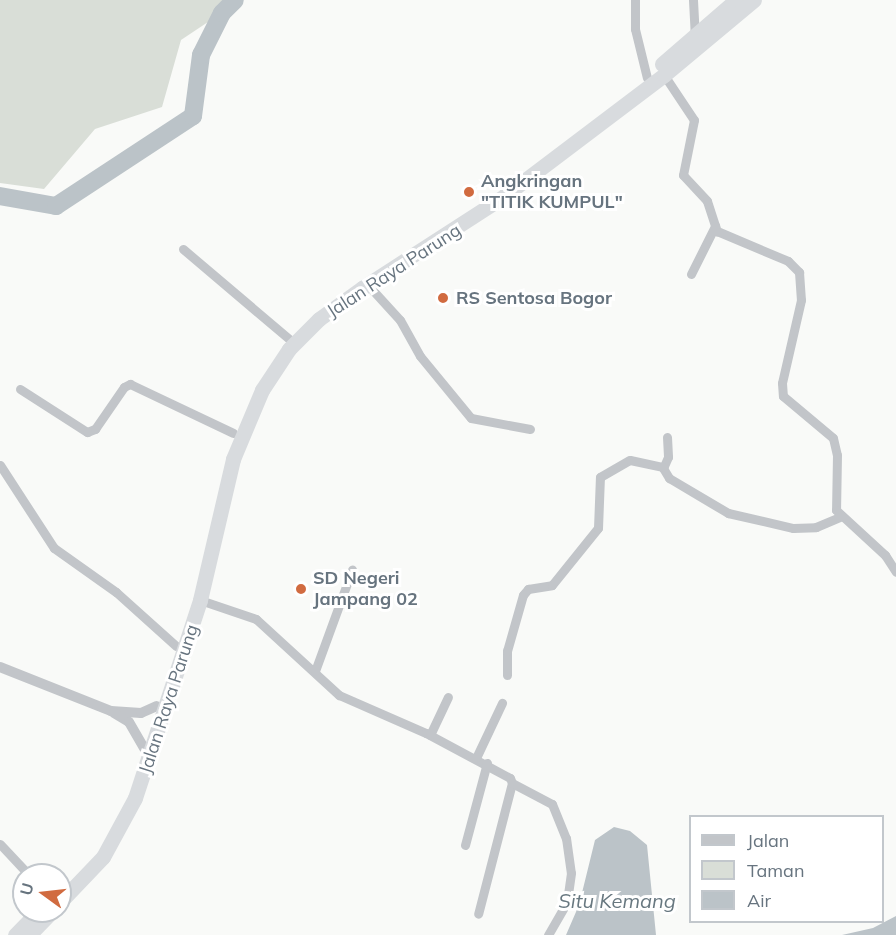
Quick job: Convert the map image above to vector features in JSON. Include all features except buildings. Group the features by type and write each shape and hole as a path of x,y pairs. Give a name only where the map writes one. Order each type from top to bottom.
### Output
{"highway":[{"name":"Jalan Raya Parung","path":"72,888 119,834 152,753 201,600 233,459 262,390 304,334 647,78 736,0"},
{"name":"Jalan Raya Parung","path":"72,874 114,827 144,748 176,646 233,433 254,387 289,339 314,313 425,245 462,226 664,75 754,0"},
{"path":"15,935 26,923"},
{"path":"29,935 40,923"}],"street":[{"path":"635,0 635,29 647,78"},
{"path":"693,0 695,34"},
{"path":"664,75 694,120 683,175 707,201 715,226 722,235 788,261 799,272 801,300 782,390 833,438 837,455 834,502 842,516 885,555 896,572"},
{"path":"692,274 715,226"},
{"path":"183,249 289,339"},
{"path":"368,285 400,320 420,356 471,418 530,429"},
{"path":"20,389 87,432 95,429 124,387 130,384 233,433"},
{"path":"663,467 668,457 667,437"},
{"path":"507,675 507,651 523,595 528,589 552,585 598,528 600,477 630,460 663,467 672,481 728,513 794,528 816,527 842,516"},
{"path":"0,465 54,548 116,592 176,646"},
{"path":"315,671 352,570"},
{"path":"201,600 256,619 271,637 315,671 339,695 476,758 512,783 552,804 566,838 571,873 567,902 548,935"},
{"path":"0,667 111,711 129,722 144,748"},
{"path":"430,735 448,696"},
{"path":"476,758 502,703"},
{"path":"111,711 141,712 157,706"},
{"path":"465,845 487,764"},
{"path":"478,914 512,783"},
{"path":"0,844 18,863"}],"green space":[{"path":"0,0 241,0 181,40 162,107 95,129 44,189 0,183"}],"water":[{"name":"Situ Kemang","path":"614,827 630,831 647,845 656,935 566,935 579,905 595,840"},
{"path":"896,916 896,935 842,935 873,928"}],"waterway":[{"path":"0,196 56,206 193,116 201,55 222,13 235,0"}],"place":[{"name":"Angkringan \"TITIK KUMPUL\"","path":"469,192"},
{"name":"RS Sentosa Bogor","path":"443,298"},
{"name":"SD Negeri Jampang 02","path":"301,589"}]}
